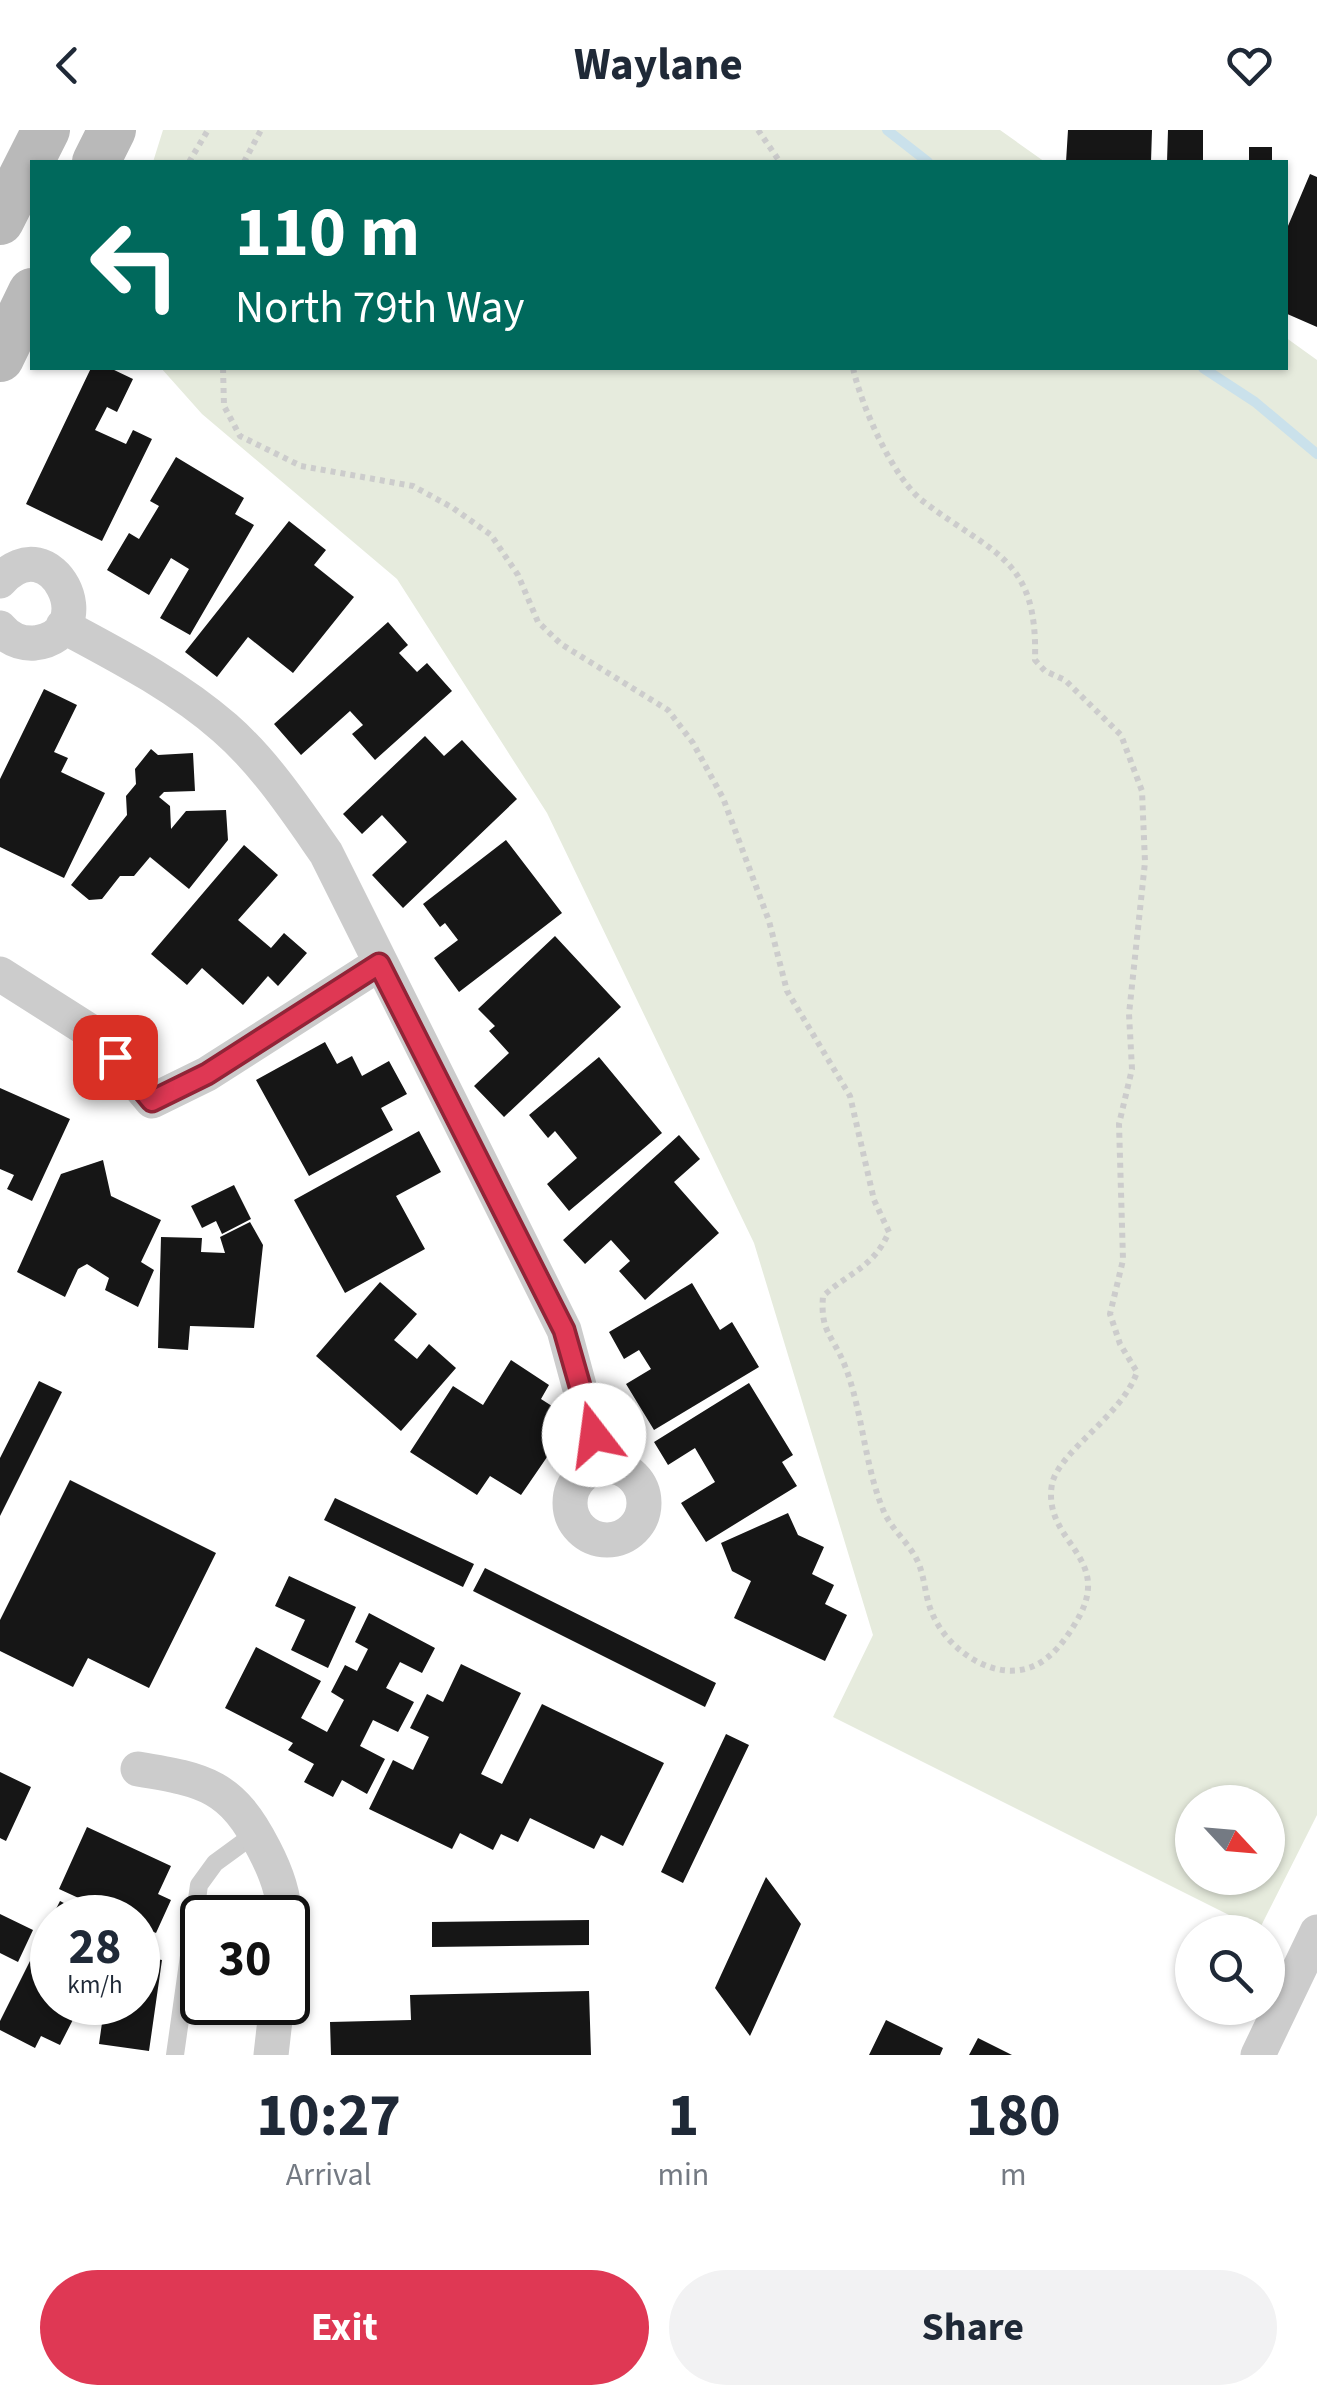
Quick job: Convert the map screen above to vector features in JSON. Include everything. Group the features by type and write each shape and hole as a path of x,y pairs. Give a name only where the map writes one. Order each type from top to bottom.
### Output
{"main road":[{"path":"31,160 46,130"},
{"path":"97,160 112,130"},
{"path":"0,221 30,162"},
{"path":"0,358 30,296"}],"street":[{"path":"0,582 14,569 26,566 50,571 66,590 68,614 54,635 30,644 17,641 0,628"},
{"path":"63,626 141,668 225,728 288,798 326,853 564,1330 601,1467"},
{"path":"0,974 96,1035 152,1101 207,1074 379,964"},
{"path":"138,1769 207,1783 232,1798 274,1869 279,1895"},
{"path":"1258,2055 1317,1932"},
{"path":"271,2055 275,2025"}],"lane":[{"path":"175,2055 199,1885 215,1863 256,1833"}],"path":[{"path":"190,160 208,130"},
{"path":"245,160 262,130"},
{"path":"758,130 779,160"},
{"path":"223,370 224,406 240,436 301,466 412,486 453,508 491,536 518,575 538,622 561,644 668,710 693,742 723,798 769,921 786,991 850,1096 874,1200 889,1232 877,1259 845,1276 824,1296 821,1323 845,1366 861,1438 885,1515 917,1560 933,1616 959,1649 984,1667 1015,1672 1048,1658 1090,1596 1089,1570 1064,1536 1051,1509 1052,1480 1070,1454 1094,1435 1129,1394 1137,1372 1120,1344 1110,1314 1123,1260 1119,1124 1132,1069 1132,954 1144,862 1142,791 1122,735 1065,680 1044,671 1035,660 1036,620 1025,585 995,549 922,500 896,469 857,388 852,370"}],"shaded area":[{"path":"163,130 1000,130 1042,160 154,160"},
{"path":"1288,339 1317,360 1317,1815 1285,1878 1285,1785 1175,1785 1175,1888 833,1717 873,1635 754,1243 547,813 397,579 202,414 163,370 1288,370"},
{"path":"1189,1895 1277,1895 1267,1915 1229,1915"}],"building":[{"path":"1068,130 1152,130 1151,160 1066,160"},
{"path":"1168,130 1203,130 1203,160 1167,160"},
{"path":"1249,147 1272,147 1272,160 1249,160"},
{"path":"1310,174 1317,177 1317,327 1288,314 1288,226"},
{"path":"90,370 114,370 133,379 117,412 107,407 95,430 126,444 133,430 152,439 102,541 26,504"},
{"path":"176,457 244,498 235,514 254,525 190,635 160,618 189,569 171,558 149,595 107,570 129,533 139,539 159,506 150,501"},
{"path":"289,521 326,550 314,565 354,597 293,673 248,637 217,677 185,652"},
{"path":"388,622 408,645 399,653 417,672 427,663 452,691 375,760 352,734 363,725 350,711 301,755 274,724"},
{"path":"44,689 77,705 54,752 68,758 61,772 105,793 64,878 0,847 0,779"},
{"path":"425,736 444,756 462,740 517,799 403,908 372,875 407,842 382,815 362,834 343,814"},
{"path":"151,749 158,755 193,753 195,791 164,792 159,797 170,806 171,829 186,811 226,810 228,840 189,889 150,857 134,876 120,876 102,899 89,900 71,885 127,815 126,796 136,784 135,769"},
{"path":"506,840 562,913 459,992 434,958 458,940 445,923 440,927 423,904"},
{"path":"244,845 278,875 238,920 271,948 284,933 307,953 278,986 268,976 243,1005 202,968 187,985 151,954"},
{"path":"555,936 621,1007 504,1117 474,1086 509,1053 489,1031 495,1026 478,1009"},
{"path":"325,1042 337,1064 352,1056 362,1076 389,1061 407,1094 381,1108 393,1130 309,1176 256,1080"},
{"path":"599,1057 662,1133 569,1211 547,1184 577,1158 555,1131 548,1138 529,1115"},
{"path":"0,1088 70,1119 32,1201 7,1189 14,1175 0,1169"},
{"path":"419,1131 441,1172 396,1196 425,1249 345,1293 294,1200"},
{"path":"679,1135 700,1159 674,1182 719,1233 645,1300 619,1271 630,1261 611,1240 585,1264 563,1240"},
{"path":"103,1160 111,1196 161,1220 141,1262 154,1270 138,1307 105,1290 109,1278 87,1264 78,1269 65,1297 17,1272 61,1174"},
{"path":"234,1185 251,1219 222,1234 216,1221 202,1228 191,1206"},
{"path":"250,1222 263,1245 254,1328 190,1326 188,1350 158,1348 161,1237 202,1238 201,1252 225,1253 220,1237"},
{"path":"380,1282 417,1314 394,1340 417,1359 429,1344 456,1368 401,1431 316,1356"},
{"path":"692,1283 720,1330 732,1322 759,1367 654,1430 626,1384 651,1369 639,1350 624,1359 609,1332"},
{"path":"511,1360 549,1385 541,1399 555,1408 558,1441 521,1495 490,1476 477,1495 410,1452 453,1386 483,1405"},
{"path":"39,1381 62,1392 0,1516 0,1458"},
{"path":"749,1383 793,1455 782,1462 797,1486 706,1542 681,1503 715,1482 695,1448 668,1465 654,1442"},
{"path":"70,1480 216,1553 149,1688 88,1658 73,1687 0,1651 0,1620"},
{"path":"335,1498 474,1564 463,1587 324,1520"},
{"path":"788,1513 798,1535 824,1547 812,1574 834,1585 825,1604 847,1615 825,1661 734,1618 751,1581 732,1571 721,1543"},
{"path":"485,1568 716,1683 705,1707 473,1591"},
{"path":"289,1576 356,1607 328,1668 291,1650 305,1620 275,1606"},
{"path":"369,1613 435,1648 422,1673 400,1662 386,1688 414,1702 398,1732 373,1720 360,1746 385,1759 367,1794 342,1780 333,1797 304,1782 314,1764 288,1750 293,1743 225,1708 256,1647 321,1681 301,1718 327,1732 344,1700 331,1692 345,1665 357,1671 368,1649 355,1642"},
{"path":"461,1664 521,1693 481,1774 502,1784 542,1704 664,1763 623,1846 601,1835 594,1849 530,1818 518,1842 501,1834 493,1850 460,1833 452,1849 369,1809 393,1760 413,1770 429,1737 410,1728 427,1694 443,1702"},
{"path":"726,1734 749,1745 683,1883 661,1872"},
{"path":"0,1772 31,1787 6,1841 0,1838"},
{"path":"87,1827 171,1866 158,1894 171,1900 160,1924 160,1895 72,1895 59,1889"},
{"path":"766,1877 801,1924 750,2036 715,1988"},
{"path":"0,1914 30,1929 30,1936 18,1962 0,1953"},
{"path":"589,1920 589,1945 432,1947 432,1922"},
{"path":"30,1961 30,2025 70,2025 60,2045 41,2036 35,2048 0,2030 0,2021"},
{"path":"589,1991 591,2055 331,2055 330,2022 411,2020 410,1995"},
{"path":"886,2020 943,2048 940,2055 869,2055"},
{"path":"102,2025 153,2025 149,2051 99,2044"},
{"path":"978,2038 1012,2055 969,2055"}],"waterway":[{"path":"887,130 925,160"},
{"path":"1206,370 1255,402 1317,454"}],"route":[{"path":"115,1057 152,1101 207,1074 379,964 564,1330 594,1435"}]}
